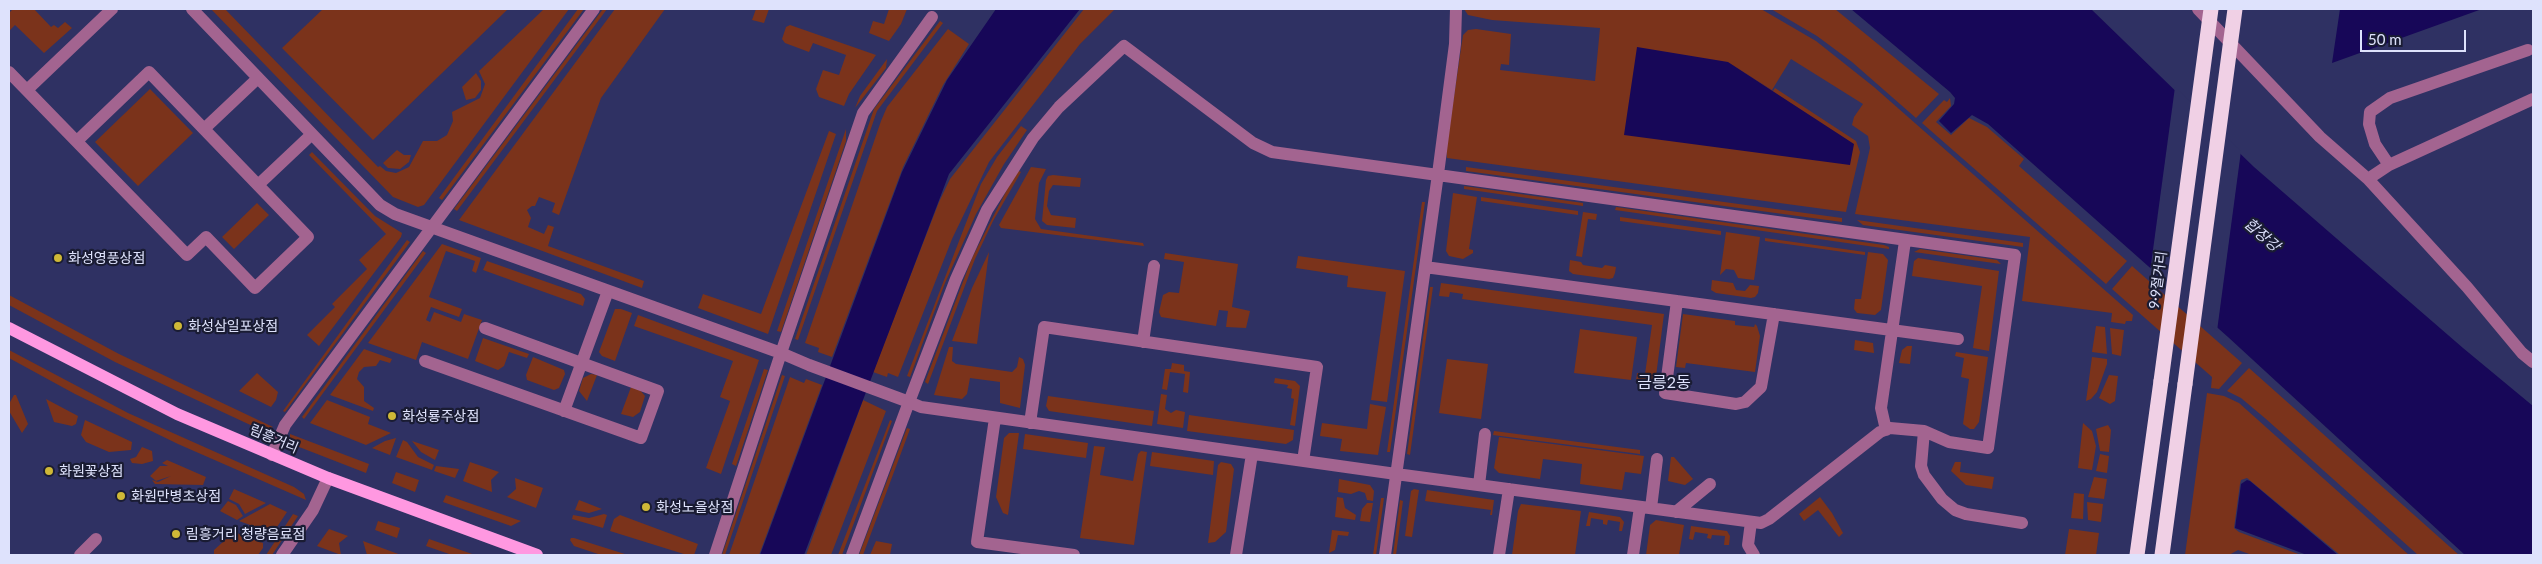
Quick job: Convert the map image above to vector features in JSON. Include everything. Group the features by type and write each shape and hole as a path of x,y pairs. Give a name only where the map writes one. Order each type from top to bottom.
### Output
{"highway":[{"name":"9·9절거리","path":"2137,555 2211,9"},
{"path":"2162,555 2235,9"}],"main road":[{"name":"림흥거리","path":"9,328 177,414 272,455 328,478 537,555"}],"street":[{"path":"27,90 112,9"},
{"path":"192,9 380,205 395,214 781,353 909,402 930,409 1645,508 1760,523 1769,519 1880,432 1886,430 1900,428 1924,431 1949,442 1988,448 2015,255 1283,154 1261,149 1124,46 1059,107 1033,138 1007,177 971,242 909,402 852,555"},
{"path":"272,455 285,426 430,227 594,9"},
{"path":"1385,555 1455,44 1456,9"},
{"path":"2198,9 2320,137 2368,179 2467,287 2522,353 2533,362"},
{"path":"715,555 781,353 863,113 932,18"},
{"path":"2389,165 2375,144 2369,124 2370,112 2390,98 2528,50"},
{"path":"9,72 187,255 206,237 255,288 308,237 149,72 77,141"},
{"path":"204,129 258,78"},
{"path":"2368,179 2389,165 2533,99"},
{"path":"258,185 312,134"},
{"path":"1886,430 1881,408 1904,241"},
{"path":"1143,342 1154,266"},
{"path":"1425,267 1958,339"},
{"path":"564,411 608,291"},
{"path":"1677,301 1665,393 1736,404 1745,402 1761,387 1774,314"},
{"path":"1030,423 1044,327 1317,367 1303,461"},
{"path":"425,361 641,438 658,391 485,328"},
{"path":"995,418 977,542 1074,555"},
{"path":"1924,431 1921,466 1924,475 1942,499 1955,510 1966,514 2022,523"},
{"path":"1479,485 1485,434"},
{"path":"1236,555 1252,454"},
{"path":"1633,555 1657,459"},
{"path":"282,555 313,510 328,478"},
{"path":"1676,512 1710,484"},
{"path":"1500,555 1509,489"},
{"path":"1751,522 1748,544 1754,555"},
{"path":"80,555 96,539"}],"shaded area":[{"path":"13,9 34,9 51,27 54,25 58,28 65,22 72,28 44,53 15,25 9,31 9,13"},
{"path":"211,9 225,9 378,167 380,166 386,171 396,173 409,167 423,141 437,141 447,135 453,121 452,112 480,98 485,84 479,71 544,9 569,9 424,205 418,207 393,197"},
{"path":"323,9 508,9 373,140 282,48"},
{"path":"578,9 584,9 442,200 439,198"},
{"path":"603,9 607,9 457,211 454,209"},
{"path":"615,9 665,9 601,98 559,215 552,212 555,203 539,197 535,206 527,210 531,218 528,227 544,234 548,225 554,227 548,246 644,281 642,288 459,220"},
{"path":"756,9 769,9 764,23 752,20"},
{"path":"889,9 907,9 901,24 889,41 869,33 873,21 884,24"},
{"path":"1084,9 1115,9 1080,44 989,162 952,239 898,377 888,373 887,377 873,372 939,202 950,179"},
{"path":"1464,9 1761,9 1816,41 1874,87 2133,315 2132,321 2126,321 2125,324 2111,322 2112,313 2022,301 2030,237 1855,214 1870,148 1868,136 1852,125 1854,117 1863,104 1791,59 1772,90 1728,62 1773,91 1775,88 1856,141 1860,152 1846,212 1447,158 1446,150 1463,35 1468,30 1476,29 1511,34 1509,65 1501,64 1500,70 1595,81 1600,28 1492,20 1468,15"},
{"path":"1771,9 1835,9 1939,94 1916,118 1852,62 1817,36"},
{"path":"940,21 943,23 877,111 798,340 795,339 874,109"},
{"path":"790,25 876,55 849,94 844,106 819,97 816,89 823,70 839,75 846,55 813,43 809,52 785,43 782,39 786,27"},
{"path":"948,29 969,44 943,85 903,167 832,357 818,352 819,348 805,343 881,121 887,107"},
{"path":"887,59 886,68 855,108 860,96"},
{"path":"476,73 481,81 481,90 475,98 466,100 462,87"},
{"path":"150,89 193,133 138,186 95,142"},
{"path":"1950,98 1951,106 1936,122 1951,135 1969,118 1987,127 2024,159 2019,166 2127,261 2106,284 1922,123 1944,100 1947,102"},
{"path":"1021,126 1027,130 1004,164 976,214 945,283 910,377 907,376 981,184 997,157"},
{"path":"846,129 846,141 781,332 777,331"},
{"path":"829,131 836,134 768,334 698,308 703,294 761,314"},
{"path":"397,150 404,155 411,155 409,162 400,169 388,168 383,163"},
{"path":"312,152 375,216 402,233 401,237 319,346 307,335 335,307 332,304 367,269 359,260 386,234 309,155"},
{"path":"1031,167 1046,169 1039,183 1035,219 1041,229 1143,243 1144,246 1001,228 999,225"},
{"path":"1466,167 1842,218 1842,222 1466,171"},
{"path":"1017,170 1021,172 993,221 975,259 928,384 925,382 972,258"},
{"path":"1048,176 1081,178 1080,187 1053,185 1049,191 1047,206 1051,215 1076,218 1075,228 1047,225 1042,221 1046,180"},
{"path":"1464,186 1583,203 1583,206 1464,189"},
{"path":"1453,193 1477,197 1469,249 1473,250 1473,253 1463,259 1449,256 1446,251"},
{"path":"1481,197 1578,211 1578,215 1481,201"},
{"path":"1422,202 1425,202 1390,452 1387,452"},
{"path":"257,203 269,215 234,249 222,237"},
{"path":"1616,207 1884,245 1889,247 1889,249 1615,210"},
{"path":"1583,212 1597,214 1596,220 1588,219 1582,257 1576,256"},
{"path":"1620,217 1721,231 1721,235 1620,221"},
{"path":"1857,220 2023,243 2023,247 1863,225"},
{"path":"1726,232 1760,237 1754,280 1738,278 1734,270 1726,269 1720,275"},
{"path":"1765,238 1865,252 1865,255 1765,241"},
{"path":"407,240 410,242 285,412 283,411"},
{"path":"442,244 481,258 476,273 472,271 475,261 446,251 429,297 462,309 459,317 431,307 426,320 430,322 434,312 461,322 464,314 482,320 468,359 422,342 416,360 368,343"},
{"path":"1920,249 1997,260 2001,264 1914,252"},
{"path":"423,251 426,253 304,419 302,417"},
{"path":"989,252 977,344 952,341 972,288"},
{"path":"1868,252 1883,254 1888,260 1881,310 1875,315 1857,313 1854,309 1855,299 1861,299"},
{"path":"1165,253 1238,264 1232,307 1250,311 1246,328 1226,327 1228,311 1219,310 1216,326 1161,317 1159,312 1163,295 1169,292 1179,293 1184,262 1164,259"},
{"path":"1298,256 1405,271 1387,402 1371,400 1386,292 1347,287 1348,276 1296,268"},
{"path":"1918,258 1999,271 1989,351 1973,348 1982,286 1912,276 1914,261"},
{"path":"1570,260 1581,262 1583,265 1602,268 1605,265 1616,267 1615,273 1613,278 1609,279 1573,274 1569,271"},
{"path":"487,261 581,294 585,299 583,306 483,270"},
{"path":"2132,266 2242,363 2219,389 2211,388 2212,377 2112,289"},
{"path":"1712,280 1733,283 1736,290 1745,291 1750,285 1759,286 1758,293 1755,297 1751,298 1716,293 1711,290"},
{"path":"1441,283 1664,314 1655,384 1636,381 1637,373 1645,374 1652,325 1462,299 1463,294 1450,292 1449,297 1439,296"},
{"path":"1430,287 1433,287 1410,455 1407,454"},
{"path":"9,295 119,354 273,427 265,430 259,429 115,362 9,305"},
{"path":"615,309 632,313 615,361 602,356 599,352"},
{"path":"1683,314 1735,321 1735,325 1754,327 1755,324 1760,336 1755,372 1686,363 1685,368 1676,367"},
{"path":"638,315 759,360 721,474 706,468 730,401 720,397 733,361 634,326"},
{"path":"2096,326 2105,327 2107,354 2092,352"},
{"path":"2110,328 2124,330 2121,356 2112,354"},
{"path":"1580,329 1637,337 1631,380 1574,373"},
{"path":"483,338 529,354 527,358 509,352 504,366 498,370 475,361"},
{"path":"1855,340 1873,343 1874,353 1854,350"},
{"path":"1907,346 1912,346 1910,364 1899,363 1902,350"},
{"path":"949,347 953,347 952,361 956,364 1012,372 1017,367 1019,357 1023,359 1025,365 1020,408 1000,403 1000,382 970,378 967,394 962,399 934,395"},
{"path":"364,349 392,359 390,363 380,360 376,366 364,367 359,372 357,379 364,387 364,401 374,408 373,411 330,395"},
{"path":"9,350 128,413 294,487 304,494 306,500 178,444 75,394 9,358"},
{"path":"1956,352 1988,357 1979,422 1974,429 1970,429 1963,424 1969,379 1961,377 1964,358 1955,356"},
{"path":"533,357 564,370 565,374 559,388 554,390 527,380 526,375"},
{"path":"2092,357 2107,359 2107,364 2097,392 2091,399 2086,401"},
{"path":"1447,359 1488,364 1481,419 1439,413"},
{"path":"1172,363 1184,365 1184,371 1190,372 1188,393 1183,392 1185,374 1170,372 1167,390 1162,389 1165,369 1171,369"},
{"path":"2249,368 2459,555 2418,555 2266,419 2241,398 2227,391"},
{"path":"764,369 768,370 736,466 732,464"},
{"path":"257,373 278,392 276,400 271,407 239,391"},
{"path":"591,374 597,375 587,401 579,391 583,378"},
{"path":"782,375 785,376 725,555 722,555"},
{"path":"2109,375 2118,376 2115,401 2110,404 2099,398"},
{"path":"790,377 804,383 806,379 822,385 759,555 729,555"},
{"path":"1275,378 1295,381 1300,386 1295,426 1290,425 1294,399 1291,398 1292,389 1287,388 1288,385 1274,383"},
{"path":"631,387 640,390 645,396 640,412 633,417 621,414"},
{"path":"2207,393 2224,396 2239,403 2409,555 2340,555 2247,478 2241,480 2234,528 2239,532 2301,555 2252,555 2238,550 2229,555 2185,555"},
{"path":"1161,394 1167,395 1165,409 1171,413 1176,410 1185,412 1183,428 1157,424"},
{"path":"14,395 16,395 28,424 22,433 9,411 9,404"},
{"path":"1048,396 1154,411 1152,426 1049,411 1046,406"},
{"path":"46,399 78,416 76,424 72,426 54,422"},
{"path":"327,400 370,417 368,424 391,433 366,445 310,423"},
{"path":"863,400 886,411 831,555 806,555"},
{"path":"1370,404 1386,407 1378,455 1340,451 1342,439 1320,436 1322,423 1367,429"},
{"path":"1189,415 1294,430 1293,440 1286,444 1187,431"},
{"path":"85,420 132,442 131,450 109,452 86,442 81,435"},
{"path":"890,420 892,421 842,555 838,555"},
{"path":"2083,423 2092,431 2096,446 2092,470 2078,468"},
{"path":"2108,425 2111,430 2109,452 2100,451 2096,429"},
{"path":"907,428 910,429 863,555 859,555"},
{"path":"1494,431 1640,450 1640,454 1493,435"},
{"path":"1009,433 1019,433 1008,515 1003,513 996,497 1004,438"},
{"path":"290,434 369,464 366,473 294,445 290,439"},
{"path":"1025,434 1088,443 1086,458 1023,449"},
{"path":"1499,437 1644,456 1641,474 1625,472 1622,490 1580,484 1582,464 1543,459 1540,479 1499,473 1494,468"},
{"path":"396,438 390,455 372,448 385,441"},
{"path":"403,440 407,442 418,457 434,465 432,470 396,457"},
{"path":"412,441 439,450 435,460 421,452"},
{"path":"1094,446 1105,447 1100,475 1133,481 1138,454 1141,451 1147,452 1134,545 1080,538"},
{"path":"142,447 152,451 153,461 142,464 132,463 130,459 136,457"},
{"path":"1152,452 1214,461 1213,475 1150,466"},
{"path":"2100,454 2109,456 2107,473 2096,471"},
{"path":"1671,457 1674,457 1693,479 1685,485 1668,481"},
{"path":"167,460 206,477 203,485 155,484 152,480 158,482 171,476 156,481 150,476 160,466 168,466 162,463"},
{"path":"470,462 499,472 491,480 492,492 463,481"},
{"path":"1221,462 1231,464 1234,469 1226,532 1215,542 1208,543 1218,465"},
{"path":"1955,462 1961,462 1960,472 1994,477 1992,489 1966,485 1951,471"},
{"path":"436,466 459,469 455,478 434,471"},
{"path":"396,472 419,480 415,492 392,483"},
{"path":"2094,477 2107,479 2104,499 2088,497"},
{"path":"515,478 543,488 536,508 507,497 516,489"},
{"path":"1339,479 1370,485 1374,491 1373,501 1367,500 1365,493 1359,491 1351,494 1338,492"},
{"path":"234,489 266,503 245,514 239,504 229,499"},
{"path":"1414,489 1419,490 1412,537 1405,536 1411,491"},
{"path":"1427,490 1494,500 1492,515 1490,515 1491,510 1425,501"},
{"path":"2074,493 2084,494 2083,519 2071,518"},
{"path":"446,495 521,521 511,526 443,502"},
{"path":"1337,497 1343,498 1345,508 1356,515 1355,520 1335,517"},
{"path":"1820,497 1843,533 1839,537 1818,510 1804,521 1799,514"},
{"path":"1381,498 1384,498 1376,555 1373,555"},
{"path":"579,500 602,509 589,513 575,510"},
{"path":"1400,500 1403,501 1396,555 1393,555"},
{"path":"228,501 236,505 243,516 237,520 220,511"},
{"path":"2087,502 2103,504 2101,522 2088,520"},
{"path":"1367,503 1373,503 1370,522 1360,521 1362,509"},
{"path":"270,504 287,512 273,533 239,521"},
{"path":"1521,504 1581,511 1575,555 1512,555 1518,511"},
{"path":"1589,512 1620,517 1624,522 1622,531 1619,531 1620,522 1608,520 1607,525 1603,524 1603,520 1591,518 1590,526 1586,526"},
{"path":"293,514 298,516 272,555 266,555"},
{"path":"573,515 589,518 607,515 603,528 572,519"},
{"path":"620,515 698,544 694,555 687,555 610,531 614,519"},
{"path":"1656,520 1684,525 1679,555 1646,555 1650,525"},
{"path":"378,521 400,528 397,538 375,530"},
{"path":"1691,526 1727,531 1730,536 1729,545 1724,545 1725,536 1712,535 1711,539 1707,538 1708,534 1695,532 1693,540 1689,539"},
{"path":"329,529 348,536 339,543 341,555 317,546"},
{"path":"2069,529 2099,533 2096,555 2065,555"},
{"path":"1332,530 1349,532 1348,536 1338,535 1335,550 1329,553"},
{"path":"234,532 263,543 263,548 258,555 214,555 214,550"},
{"path":"571,538 628,555 601,555 574,546 570,540"},
{"path":"429,539 475,555 452,555 426,546"},
{"path":"363,541 401,555 367,555"},
{"path":"876,541 892,544 890,555 870,555"}],"water":[{"path":"996,9 1080,9 949,174 804,555 760,555 902,172 947,80"},
{"name":"합장강","path":"1851,9 2091,9 2254,167 2533,406 2533,555 2465,555 2228,337 1988,124 1972,115 1951,133 1939,121 1954,104 1955,98"},
{"path":"2340,9 2482,9 2332,63"},
{"path":"1637,47 1728,62 1854,144 1850,165 1624,135"},
{"path":"2247,480 2338,555 2307,555 2235,528 2241,484"}],"pier":[{"path":"2175,87 2241,151 2217,331 2150,272"}],"place":[{"name":"화성영풍상점","path":"58,258"},
{"name":"화성삼일포상점","path":"178,326"},
{"name":"화성룡주상점","path":"392,416"},
{"name":"화원꽃상점","path":"49,471"},
{"name":"화원만병초상점","path":"121,496"},
{"name":"화성노을상점","path":"646,507"},
{"name":"림흥거리 청량음료점","path":"176,534"}],"district":[{"name":"금릉2동","path":"1664,383"}]}
